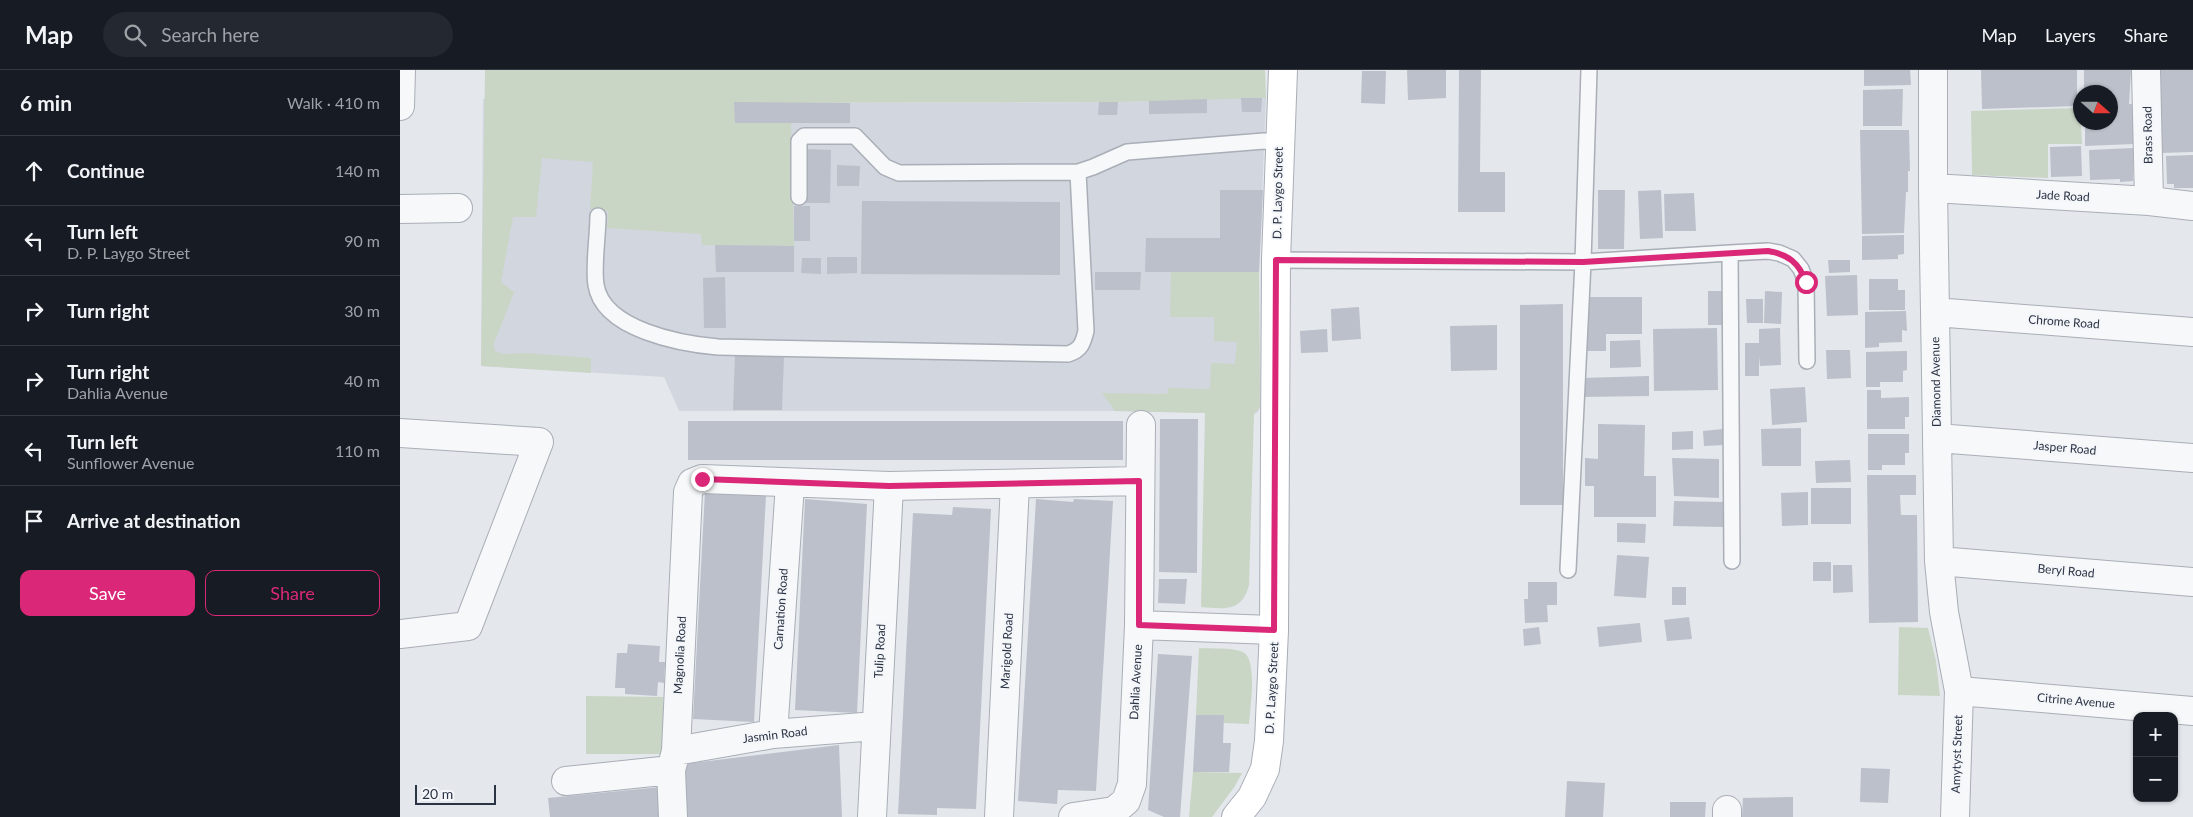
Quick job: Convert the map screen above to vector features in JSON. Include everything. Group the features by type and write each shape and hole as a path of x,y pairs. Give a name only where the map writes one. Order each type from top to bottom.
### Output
{"main road":[{"name":"D. P. Laygo Street","path":"1236,817 1252,797 1264,769 1269,740 1274,630 1276,260 1283,70"}],"street":[{"path":"400,106 401,70"},
{"name":"Diamond Avenue","path":"1933,70 1939,561 1944,612 1959,692"},
{"name":"Brass Road","path":"2146,70 2149,201"},
{"name":"Jade Road","path":"1933,188 2149,201 2193,206"},
{"path":"400,209 458,208"},
{"name":"Chrome Road","path":"1935,312 2193,332"},
{"name":"Dahlia Avenue","path":"1073,817 1114,811 1126,800 1132,784 1139,625 1141,425"},
{"path":"400,433 539,442 468,626 400,634"},
{"name":"Jasper Road","path":"1937,438 2193,458"},
{"name":"Magnolia Road","path":"673,817 673,760 688,492 692,483 702,479 790,484"},
{"path":"790,484 889,486 1139,481"},
{"name":"Carnation Road","path":"773,734 790,484"},
{"name":"Marigold Road","path":"999,817 1015,484"},
{"name":"Tulip Road","path":"872,817 889,486"},
{"name":"Beryl Road","path":"1939,561 2193,582"},
{"path":"1139,625 1274,630"},
{"name":"Citrine Avenue","path":"1959,692 2193,711"},
{"name":"Amytyst Street","path":"1954,817 1959,692"},
{"name":"Jasmin Road","path":"566,781 673,760 773,734 876,726"}],"lane":[{"path":"1568,570 1583,262 1588,70"},
{"path":"799,197 799,141 804,136 855,136 885,168 898,173 1078,172 1127,152 1264,141 1279,142"},
{"path":"598,216 596,284 600,298 615,314 641,330 653,334 697,345 1068,354 1076,351 1083,344 1086,331 1078,172"},
{"path":"1276,260 1583,262 1768,251 1779,253 1792,260 1801,269 1806,282 1807,361"},
{"path":"1730,253 1732,561"}],"shaded area":[{"path":"1266,98 1259,272 1260,407 1258,412 1254,414 1115,411 679,411 664,377 481,366 483,99 850,103 1118,102"}],"green space":[{"path":"485,70 1265,70 1266,98 1118,102 734,103 735,123 791,123 794,246 702,245 701,234 607,228 608,211 590,209 593,162 542,158 536,217 513,217 501,282 514,292 493,346 496,352 505,354 527,353 591,358 591,373 481,366"},
{"path":"2073,108 2073,130 2081,130 2082,144 2048,144 2048,178 1972,175 1971,111"},
{"path":"1171,272 1259,272 1260,407 1254,414 1249,585 1242,600 1231,607 1201,607 1205,413 1115,411 1102,393 1167,394 1168,388 1210,389 1211,363 1235,364 1237,342 1214,341 1214,317 1170,317"},
{"path":"1899,627 1928,628 1936,661 1940,696 1898,695"},
{"path":"1199,648 1233,649 1243,652 1248,657 1252,674 1249,724 1224,723 1223,715 1196,715"},
{"path":"586,696 663,697 663,754 586,754"},
{"path":"1193,772 1242,773 1235,786 1212,817 1189,817"}],"building":[{"path":"1407,70 1446,70 1446,98 1408,100"},
{"path":"1459,70 1481,70 1480,172 1505,172 1505,212 1458,212"},
{"path":"1864,70 1910,70 1911,85 1864,86"},
{"path":"1981,70 2077,70 2077,85 2073,85 2073,106 1982,109"},
{"path":"2084,70 2131,70 2129,104 2133,104 2134,144 2085,146 2085,130 2118,130 2118,85 2084,85"},
{"path":"2159,70 2193,70 2193,152 2161,153"},
{"path":"1362,71 1386,71 1385,104 1361,103"},
{"path":"1903,89 1902,126 1863,126 1863,90"},
{"path":"1241,98 1262,98 1261,112 1242,112"},
{"path":"1207,99 1207,113 1149,114 1149,101"},
{"path":"734,102 850,103 850,123 735,123"},
{"path":"1099,102 1118,102 1117,115 1098,115"},
{"path":"1860,130 1909,130 1910,171 1908,171 1904,233 1862,234"},
{"path":"2081,146 2082,176 2051,177 2050,147"},
{"path":"2133,148 2133,181 2120,182 2120,179 2090,180 2089,150"},
{"path":"805,149 831,150 830,203 804,203"},
{"path":"2193,155 2193,188 2174,188 2174,184 2167,184 2166,156"},
{"path":"837,165 860,166 859,186 837,186"},
{"path":"1220,190 1263,190 1259,272 1145,272 1146,238 1220,238"},
{"path":"1598,190 1625,190 1624,249 1598,249"},
{"path":"1661,190 1663,238 1640,239 1638,191"},
{"path":"1694,193 1696,231 1665,231 1664,194"},
{"path":"862,201 1060,202 1060,275 861,274"},
{"path":"794,206 810,206 810,241 794,241"},
{"path":"1904,235 1904,254 1898,255 1898,259 1862,260 1862,236"},
{"path":"715,245 794,246 794,272 716,272"},
{"path":"827,257 857,257 857,273 827,274"},
{"path":"802,258 821,258 821,274 801,273"},
{"path":"1828,260 1850,260 1850,272 1829,273"},
{"path":"1095,272 1141,272 1140,290 1095,290"},
{"path":"1857,275 1858,315 1827,316 1825,276"},
{"path":"725,277 726,328 704,328 703,278"},
{"path":"1869,279 1898,279 1898,290 1905,290 1905,310 1869,310"},
{"path":"1708,291 1722,291 1722,325 1708,325"},
{"path":"1765,291 1782,292 1781,324 1764,323"},
{"path":"1588,297 1642,297 1642,334 1606,334 1606,351 1587,351"},
{"path":"1746,299 1763,299 1763,323 1747,323"},
{"path":"1563,304 1563,505 1520,505 1520,305"},
{"path":"1359,307 1361,339 1332,341 1331,309"},
{"path":"1906,311 1907,331 1902,330 1902,342 1879,343 1879,347 1865,348 1865,312"},
{"path":"1497,325 1497,370 1451,371 1450,326"},
{"path":"1717,328 1718,390 1654,391 1653,329"},
{"path":"1780,328 1781,365 1760,366 1759,356 1759,376 1745,376 1745,343 1759,343 1759,329"},
{"path":"1327,329 1328,352 1301,353 1300,331"},
{"path":"1640,340 1641,367 1610,368 1610,341"},
{"path":"1826,350 1850,350 1851,378 1827,379"},
{"path":"1907,351 1907,370 1903,371 1903,382 1880,382 1880,387 1866,387 1866,352"},
{"path":"735,354 784,356 782,410 733,410"},
{"path":"1649,376 1649,396 1581,397 1581,378"},
{"path":"1805,387 1807,422 1772,425 1770,389"},
{"path":"1867,390 1881,390 1881,398 1909,397 1909,417 1905,417 1905,429 1867,429"},
{"path":"1160,419 1198,419 1197,573 1159,572"},
{"path":"688,421 1123,421 1123,460 688,460"},
{"path":"1598,424 1645,425 1644,476 1656,476 1656,517 1594,517 1594,486 1585,486 1585,458 1598,459"},
{"path":"1801,428 1801,466 1762,466 1761,429"},
{"path":"1723,429 1724,445 1704,446 1703,431"},
{"path":"1693,431 1693,449 1672,450 1672,432"},
{"path":"1868,434 1909,434 1909,453 1905,453 1905,465 1882,465 1882,470 1868,470"},
{"path":"1672,458 1719,459 1719,498 1674,496"},
{"path":"1850,460 1851,482 1816,483 1815,461"},
{"path":"1867,475 1916,475 1916,495 1900,495 1901,515 1917,515 1918,622 1869,623"},
{"path":"1811,488 1851,488 1851,524 1811,524"},
{"path":"705,491 766,495 754,722 693,719"},
{"path":"1808,492 1808,525 1782,526 1781,493"},
{"path":"805,499 867,504 857,713 795,710"},
{"path":"1036,499 1073,502 1074,499 1113,501 1096,791 1058,790 1057,804 1018,801"},
{"path":"1674,501 1724,502 1723,527 1673,526"},
{"path":"953,507 991,509 976,809 937,808 937,815 898,814 913,513 952,515"},
{"path":"1617,523 1646,524 1645,543 1617,542"},
{"path":"1617,555 1649,557 1646,598 1614,596"},
{"path":"1813,562 1831,562 1831,581 1813,581"},
{"path":"1833,565 1852,565 1853,592 1833,593"},
{"path":"1159,579 1187,579 1185,604 1158,603"},
{"path":"1528,582 1557,582 1557,605 1547,605 1548,622 1525,623 1524,599 1528,599"},
{"path":"1672,587 1686,587 1686,605 1672,605"},
{"path":"1689,617 1692,639 1667,641 1664,620"},
{"path":"1640,623 1642,642 1599,647 1597,627"},
{"path":"1539,627 1541,644 1524,646 1523,629"},
{"path":"628,644 660,646 659,662 665,662 664,683 658,682 657,696 625,694 625,688 615,688 617,653 627,653"},
{"path":"1158,654 1192,656 1180,817 1164,817 1148,810"},
{"path":"1196,715 1224,715 1223,743 1231,743 1229,772 1193,772"},
{"path":"839,745 842,817 687,817 684,764"},
{"path":"1861,768 1890,769 1888,803 1860,802"},
{"path":"1567,781 1605,783 1603,817 1565,817"},
{"path":"661,787 663,817 550,817 548,798"},
{"path":"1793,797 1793,817 1742,817 1743,798"},
{"path":"1670,802 1706,802 1705,817 1670,817"}],"route":[{"path":"702,479 790,484 889,486 1139,481 1139,625 1274,630 1276,260 1583,262 1768,251 1779,253 1792,260 1801,269 1806,282"}]}
